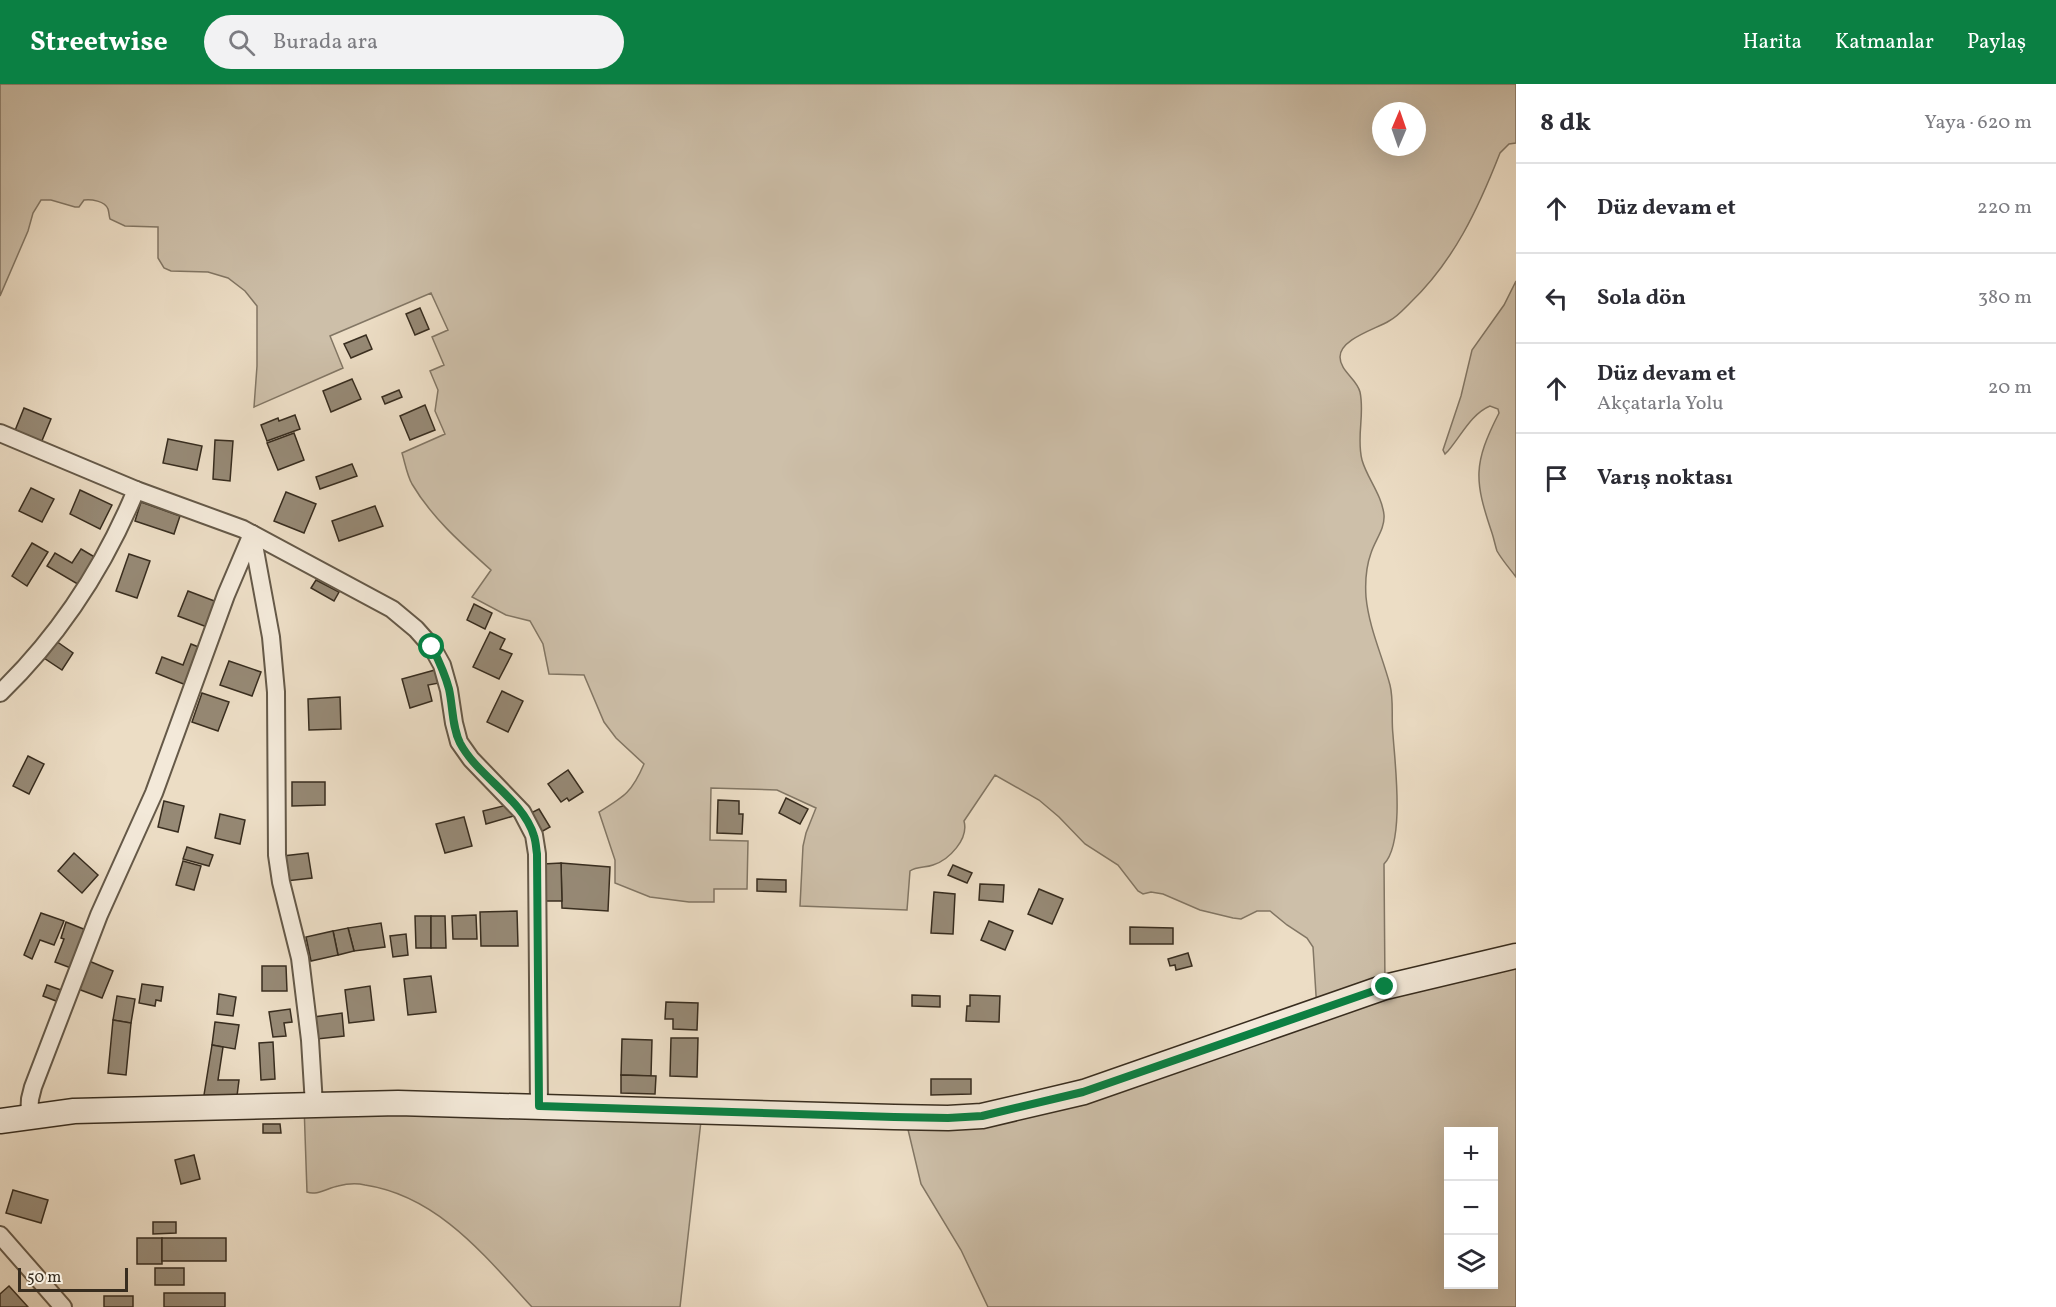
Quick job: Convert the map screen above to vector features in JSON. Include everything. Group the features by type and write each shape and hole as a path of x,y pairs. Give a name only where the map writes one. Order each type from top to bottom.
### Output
{"street":[{"path":"0,433 136,490 252,534 392,609 416,629 432,647 442,665 459,742 471,759 522,812 534,835 537,854 539,1106"},
{"path":"0,693 23,670 82,592 114,538 136,490"},
{"path":"252,534 271,637 276,692 277,855 281,882 300,958 310,1040 314,1105"},
{"path":"29,1117 30,1099 37,1077 99,915 154,793 226,595 252,534"},
{"path":"0,1121 74,1111 398,1103 894,1117 982,1116 1083,1092 1385,987 1516,956"},
{"path":"0,1235 63,1307"}],"shaded area":[{"path":"0,84 1516,84 1516,143 1509,144 1500,153 1483,194 1452,252 1426,287 1400,313 1352,340 1346,345 1340,357 1343,367 1360,392 1362,409 1360,451 1384,515 1381,530 1369,558 1366,597 1370,620 1391,691 1397,783 1395,839 1384,864 1385,987 1516,956 1516,1307 988,1307 961,1250 921,1184 905,1117 982,1116 1317,1011 1313,947 1307,938 1270,911 1257,911 1241,919 1233,918 1200,910 1163,894 1151,892 1143,894 1138,891 1118,865 1085,844 1039,800 995,775 964,821 964,835 951,854 930,866 910,871 907,910 800,906 803,846 816,808 777,790 711,788 710,840 748,841 747,889 714,889 714,902 689,902 650,897 615,883 615,860 599,812 627,792 636,781 644,764 616,738 604,722 584,675 549,674 543,644 530,621 506,615 472,597 491,570 438,519 420,496 407,473 402,453 445,434 435,411 438,390 430,371 444,365 432,337 448,330 431,293 330,336 343,368 254,407 257,306 245,291 228,278 208,272 171,271 164,268 158,258 158,227 125,226 110,219 106,206 98,201 84,200 79,207 75,207 51,200 41,200 33,213 28,231 0,296"},
{"path":"1516,281 1516,577 1497,551 1479,485 1484,446 1499,413 1498,409 1490,406 1477,414 1445,454 1443,450 1461,396 1472,350 1504,305"},
{"path":"304,1105 702,1112 680,1307 532,1307 458,1231 438,1215 415,1202 391,1191 358,1184 341,1185 314,1193 307,1192"}],"building":[{"path":"420,308 429,329 415,335 406,314"},
{"path":"366,335 372,349 351,358 344,344"},
{"path":"352,379 361,399 331,412 323,391"},
{"path":"399,390 402,397 385,404 382,397"},
{"path":"425,405 435,430 410,440 400,416"},
{"path":"24,408 51,419 41,443 14,433"},
{"path":"295,415 300,429 267,441 261,425 278,418 279,421"},
{"path":"294,433 304,460 278,470 267,443"},
{"path":"168,439 202,446 197,470 163,463"},
{"path":"215,440 233,441 230,481 213,479"},
{"path":"352,464 357,476 320,489 316,477"},
{"path":"31,488 54,499 42,522 19,511"},
{"path":"80,490 112,505 100,529 70,514"},
{"path":"286,492 316,504 304,533 274,521"},
{"path":"141,502 180,516 174,534 135,521"},
{"path":"375,506 383,526 339,541 332,521"},
{"path":"32,543 48,552 27,586 12,576"},
{"path":"81,549 98,559 81,586 47,566 55,553 72,563"},
{"path":"129,554 150,561 137,598 116,591"},
{"path":"316,580 339,592 334,601 311,588"},
{"path":"188,591 217,602 207,627 178,616"},
{"path":"474,604 492,613 485,629 467,620"},
{"path":"490,632 505,639 500,649 512,654 499,679 473,667"},
{"path":"56,641 73,653 62,670 44,658"},
{"path":"191,644 201,648 186,685 156,673 162,657 183,665"},
{"path":"229,661 261,672 252,696 220,685"},
{"path":"435,670 439,683 428,685 432,701 410,708 402,679"},
{"path":"502,691 523,701 508,732 487,722"},
{"path":"202,693 229,702 218,731 192,722"},
{"path":"340,697 341,729 309,730 308,699"},
{"path":"28,756 44,764 29,794 13,786"},
{"path":"568,770 583,792 569,801 567,798 561,802 548,784"},
{"path":"292,782 325,782 325,805 292,806"},
{"path":"786,798 808,809 800,824 779,813"},
{"path":"718,800 739,801 739,814 743,814 742,834 717,833"},
{"path":"164,801 184,806 178,832 158,827"},
{"path":"507,805 517,815 486,824 483,811"},
{"path":"539,809 550,827 541,832 529,814"},
{"path":"220,814 245,820 240,844 215,838"},
{"path":"464,817 472,846 445,853 436,824"},
{"path":"187,847 213,855 209,866 183,859"},
{"path":"74,853 98,875 82,893 58,871"},
{"path":"308,853 312,878 286,881 283,856"},
{"path":"183,861 201,866 194,890 176,885"},
{"path":"561,863 610,867 608,911 562,908"},
{"path":"561,863 562,901 543,901 543,864"},
{"path":"953,865 972,873 967,883 948,875"},
{"path":"757,879 786,880 786,892 757,891"},
{"path":"980,884 1004,885 1003,902 979,900"},
{"path":"1039,889 1063,899 1052,924 1028,914"},
{"path":"934,892 955,894 953,934 931,933"},
{"path":"517,911 518,946 481,946 480,912"},
{"path":"41,913 64,921 54,945 40,940 32,959 24,955"},
{"path":"476,915 477,939 453,939 452,916"},
{"path":"415,916 431,916 431,948 416,948"},
{"path":"431,916 445,916 446,948 431,948"},
{"path":"989,921 1013,931 1005,950 981,940"},
{"path":"66,922 86,930 71,968 55,962 64,939 61,938"},
{"path":"381,923 385,947 354,951 348,928"},
{"path":"1130,927 1173,928 1173,944 1130,944"},
{"path":"348,928 354,951 338,955 333,931"},
{"path":"333,931 338,955 311,961 306,937"},
{"path":"406,934 408,955 393,957 390,936"},
{"path":"1188,953 1192,966 1176,970 1175,965 1170,966 1168,959"},
{"path":"89,961 113,971 102,998 78,989"},
{"path":"262,966 286,966 287,991 262,991"},
{"path":"431,976 436,1012 408,1015 404,979"},
{"path":"142,984 163,987 161,1001 156,1000 155,1006 139,1003"},
{"path":"47,985 61,990 56,1001 43,996"},
{"path":"370,986 374,1020 349,1023 345,990"},
{"path":"219,994 236,997 233,1016 217,1014"},
{"path":"912,995 940,996 940,1007 912,1006"},
{"path":"970,995 1000,996 999,1022 966,1021"},
{"path":"117,996 135,999 131,1023 113,1020"},
{"path":"666,1002 698,1003 697,1030 673,1029 673,1019 665,1019"},
{"path":"290,1009 292,1022 284,1023 286,1036 273,1037 269,1012"},
{"path":"342,1013 344,1036 317,1039 314,1017"},
{"path":"113,1020 131,1023 126,1075 108,1073"},
{"path":"215,1022 239,1025 235,1049 212,1045"},
{"path":"671,1038 698,1038 697,1077 670,1076"},
{"path":"622,1039 652,1040 651,1076 621,1075"},
{"path":"273,1042 275,1079 261,1080 259,1043"},
{"path":"212,1045 223,1047 218,1080 239,1080 237,1096 204,1095"},
{"path":"621,1075 656,1076 655,1094 621,1093"},
{"path":"931,1079 971,1079 971,1094 931,1095"},
{"path":"263,1124 280,1124 281,1133 263,1133"},
{"path":"194,1155 200,1179 181,1184 175,1160"},
{"path":"13,1190 48,1200 41,1223 6,1213"},
{"path":"153,1222 176,1222 176,1233 153,1234"},
{"path":"137,1238 162,1238 162,1264 137,1264"},
{"path":"162,1238 226,1238 226,1261 162,1261"},
{"path":"155,1268 184,1268 184,1285 155,1285"},
{"path":"9,1286 28,1307 0,1307 0,1294"},
{"path":"164,1293 225,1293 225,1307 164,1307"},
{"path":"104,1296 133,1296 133,1307 104,1307"}],"route":[{"path":"432,647 442,665 459,742 471,759 522,812 534,835 537,854 539,1106 894,1117 982,1116 1083,1092 1385,987"}]}
